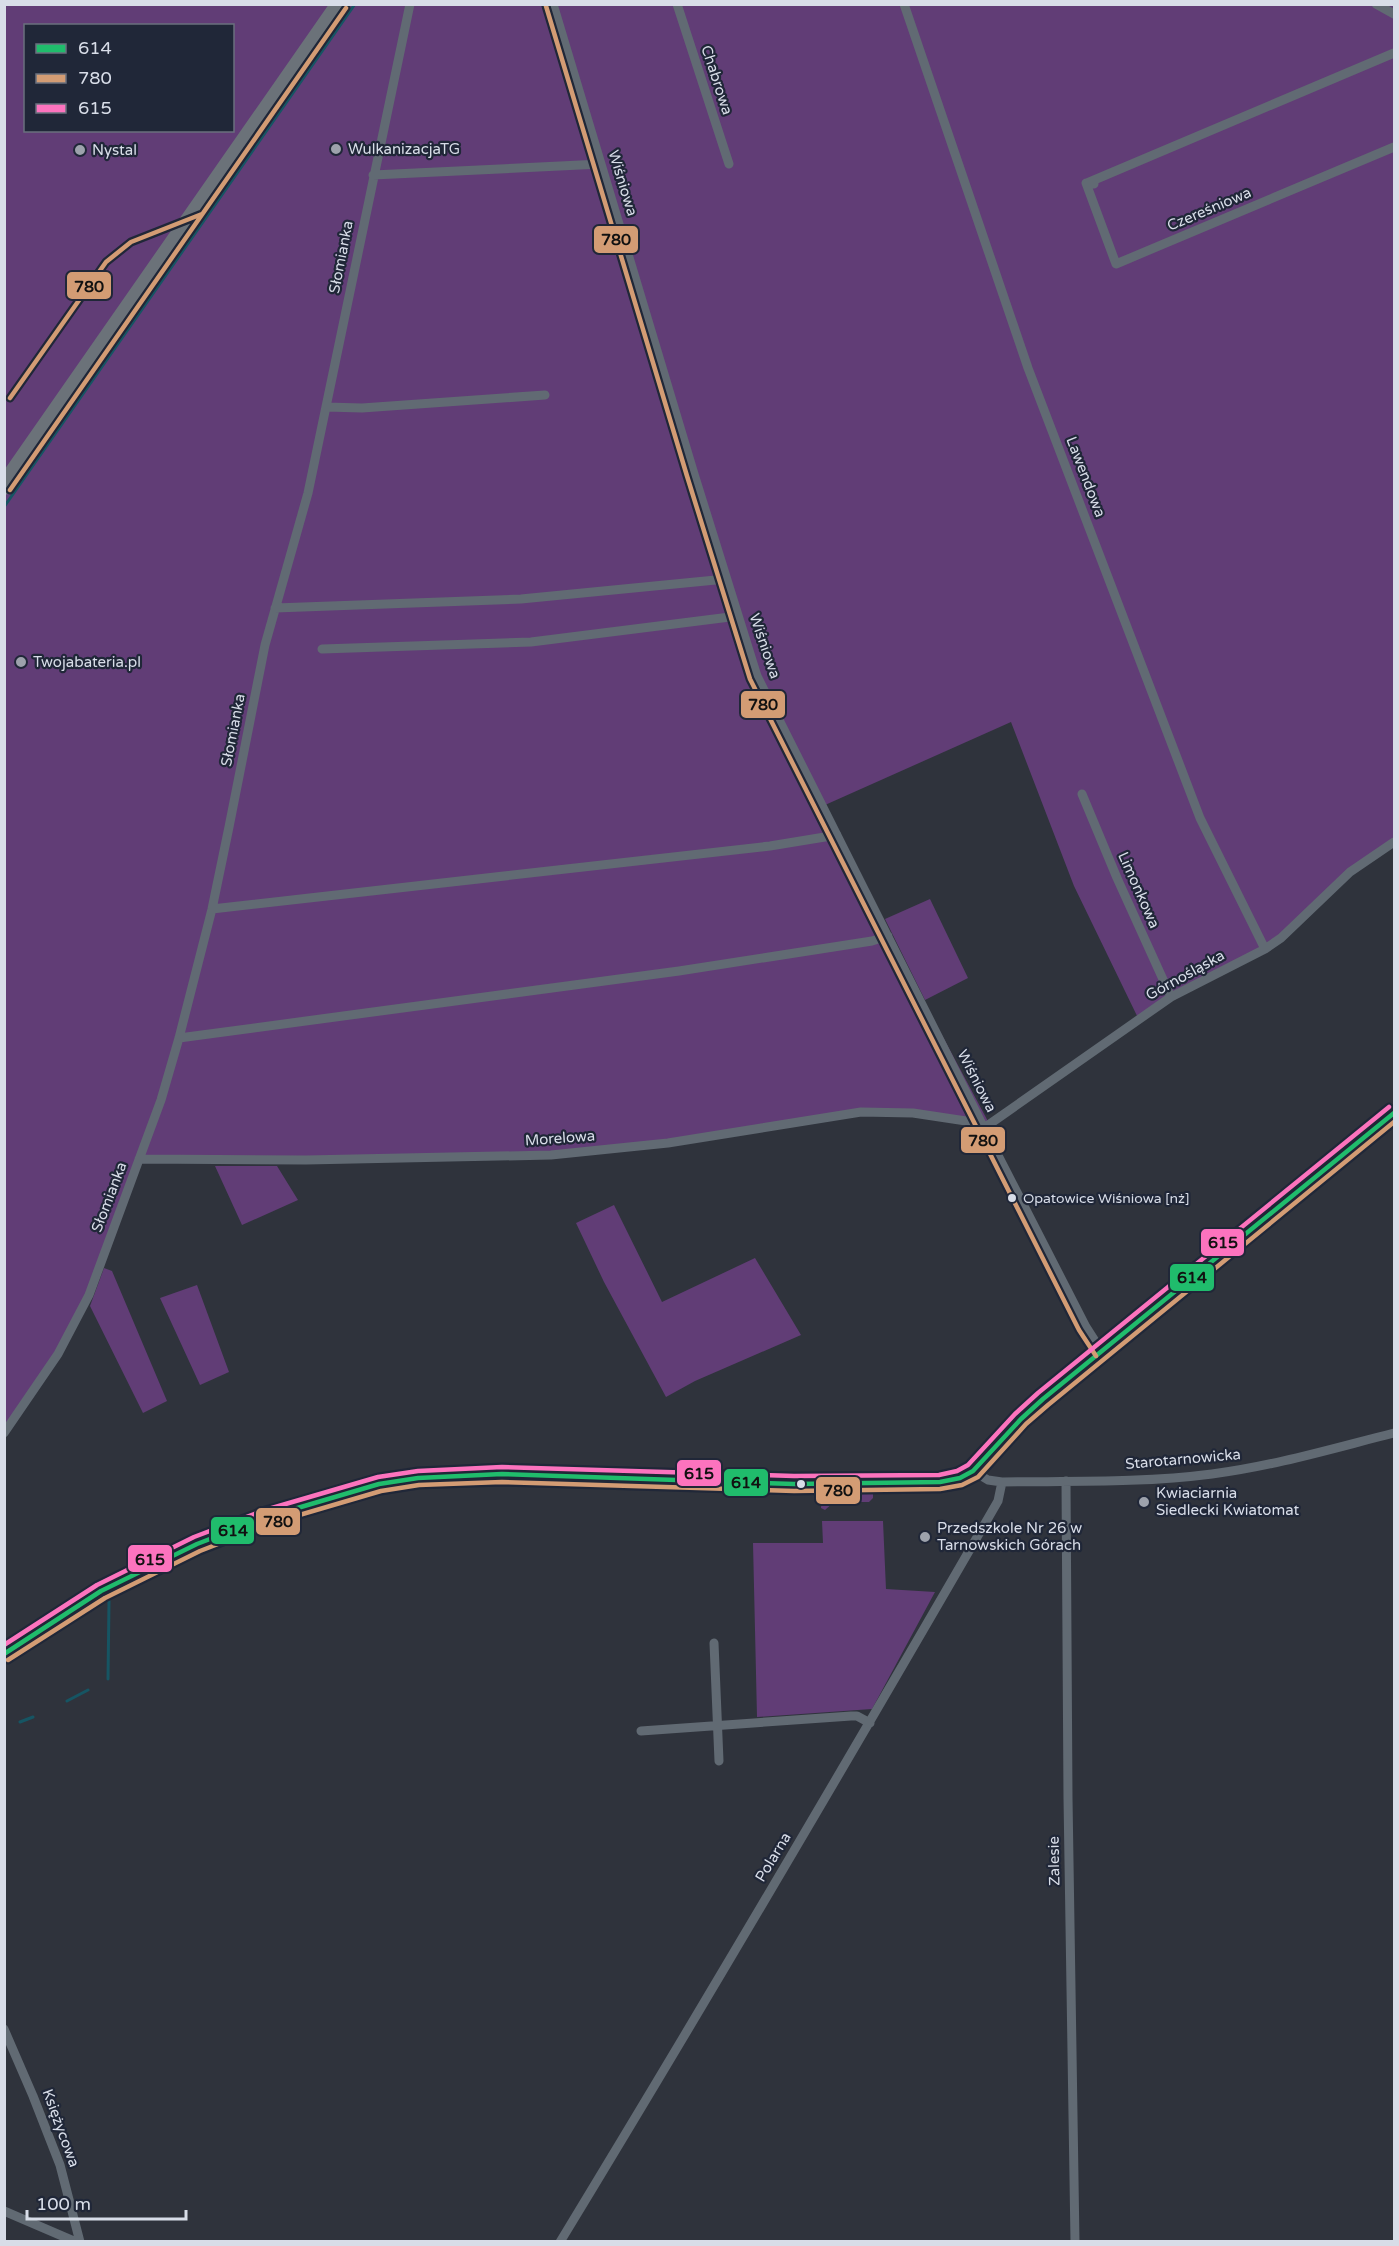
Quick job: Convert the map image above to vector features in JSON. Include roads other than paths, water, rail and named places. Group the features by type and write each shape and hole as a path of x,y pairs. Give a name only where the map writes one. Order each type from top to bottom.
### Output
{"highway":[{"path":"4,486 340,4"}],"street":[{"name":"Słomianka","path":"4,1433 75,1325 139,1160 179,1038 212,909 265,645 308,493 410,4"},
{"name":"Wiśniowa","path":"553,4 757,676 982,1124 1086,1327 1102,1353"},
{"name":"Chabrowa","path":"678,4 729,164"},
{"name":"Lawendowa","path":"904,4 1028,368 1200,818 1264,949"},
{"path":"1376,4 1395,14"},
{"name":"Czereśniowa","path":"1395,53 1090,183 1116,264 1395,147"},
{"path":"373,175 601,164"},
{"path":"326,407 362,408 545,395"},
{"path":"275,608 521,599 726,579"},
{"path":"322,649 531,642 738,616"},
{"name":"Limonkowa","path":"1082,794 1171,997"},
{"path":"212,909 770,846 837,835"},
{"name":"Górnośląska","path":"982,1124 1171,997 1281,938 1350,872 1395,842"},
{"path":"179,1038 679,971 872,941 888,936"},
{"name":"Morelowa","path":"139,1160 306,1160 551,1155 668,1143 861,1112 914,1113 982,1124"},
{"path":"4,1654 101,1591 197,1544 267,1517 379,1484 418,1478 502,1474 787,1484 950,1481 974,1471 1021,1419 1395,1113"},
{"name":"Starotarnowicka","path":"974,1471 988,1480 1002,1482 1163,1478 1210,1474 1241,1470 1395,1433"},
{"name":"Zalesie","path":"1066,1481 1075,2241"},
{"name":"Polarna","path":"560,2241 870,1723 998,1501 1002,1482"},
{"path":"714,1643 719,1761"},
{"path":"640,1731 852,1716 857,1716 870,1723"},
{"name":"Księżycowa","path":"4,2029 60,2165 78,2241"},
{"path":"4,2211 78,2241"}],"waterway":[{"path":"4,507 355,4"},
{"path":"108,1679 109,1601"},
{"path":"67,1701 88,1690"},
{"path":"20,1722 33,1717"}],"place":[{"name":"WulkanizacjaTG","path":"336,149"},
{"name":"Nystal","path":"80,150"},
{"name":"Twojabateria.pl","path":"21,662"},
{"name":"Opatowice Wiśniowa [nż]","path":"1012,1198"},
{"name":"Kwiaciarnia Siedlecki Kwiatomat","path":"1144,1502"},
{"name":"Przedszkole Nr 26 w Tarnowskich Górach","path":"925,1537"}]}
